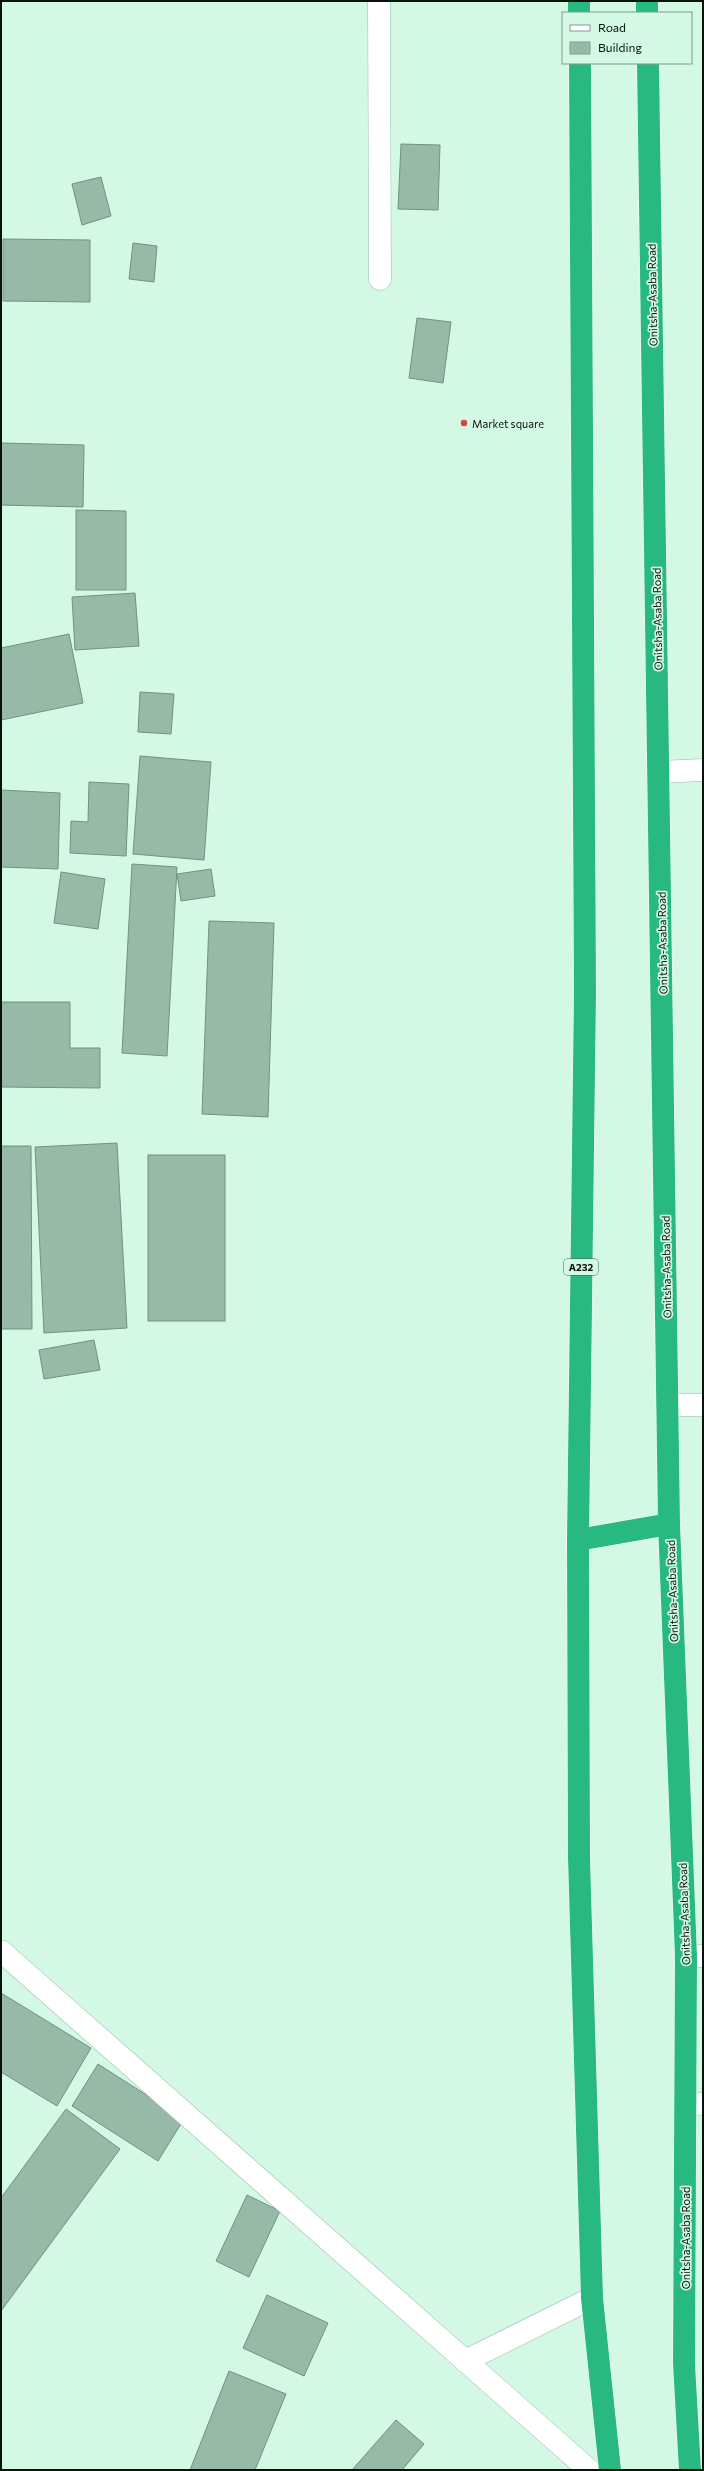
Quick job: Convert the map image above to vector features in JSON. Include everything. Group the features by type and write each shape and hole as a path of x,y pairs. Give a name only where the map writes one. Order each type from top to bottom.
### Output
{"highway":[{"path":"579,1 579,12"},
{"path":"647,1 647,12"},
{"name":"A232","path":"580,64 585,991 578,1540 579,1858 592,2298 610,2470"},
{"name":"Onitsha-Asaba Road","path":"648,64 670,1524 694,1956 694,2103 684,2364 690,2470"},
{"path":"578,1540 670,1524"}],"street":[{"path":"379,1 380,279"},
{"path":"659,772 703,770"},
{"path":"668,1405 703,1405"},
{"path":"1,1950 589,2470"},
{"path":"465,2361 592,2298"}],"building":[{"path":"401,144 440,145 438,210 398,209"},
{"path":"101,177 111,216 82,225 72,184"},
{"path":"3,239 90,240 90,302 3,301"},
{"path":"133,243 157,246 154,282 129,279"},
{"path":"417,318 451,322 443,383 409,378"},
{"path":"1,443 84,445 83,507 1,505"},
{"path":"76,510 126,511 126,590 76,590"},
{"path":"135,593 139,646 75,650 72,597"},
{"path":"69,634 83,703 1,720 1,648"},
{"path":"140,692 174,694 171,734 138,732"},
{"path":"140,756 211,762 204,860 133,854"},
{"path":"89,782 129,784 126,856 70,853 71,821 88,822"},
{"path":"1,790 60,793 58,869 1,867"},
{"path":"132,864 177,867 167,1056 122,1053"},
{"path":"211,869 215,896 181,901 177,874"},
{"path":"61,872 105,879 98,929 54,923"},
{"path":"209,921 274,923 268,1117 202,1114"},
{"path":"1,1002 70,1002 70,1048 100,1048 100,1088 1,1087"},
{"path":"117,1143 127,1328 44,1333 35,1147"},
{"path":"1,1146 31,1146 32,1329 1,1329"},
{"path":"148,1155 225,1155 225,1321 148,1321"},
{"path":"94,1340 100,1370 44,1379 39,1350"},
{"path":"1,1993 91,2048 57,2106 1,2072"},
{"path":"98,2064 184,2119 158,2161 72,2106"},
{"path":"66,2109 120,2149 1,2311 1,2198"},
{"path":"247,2195 280,2211 249,2277 216,2261"},
{"path":"267,2295 328,2323 304,2376 243,2348"},
{"path":"229,2371 286,2394 255,2470 190,2470"},
{"path":"396,2420 424,2444 402,2470 352,2470"}],"place":[{"name":"Market square","path":"464,423"}]}
